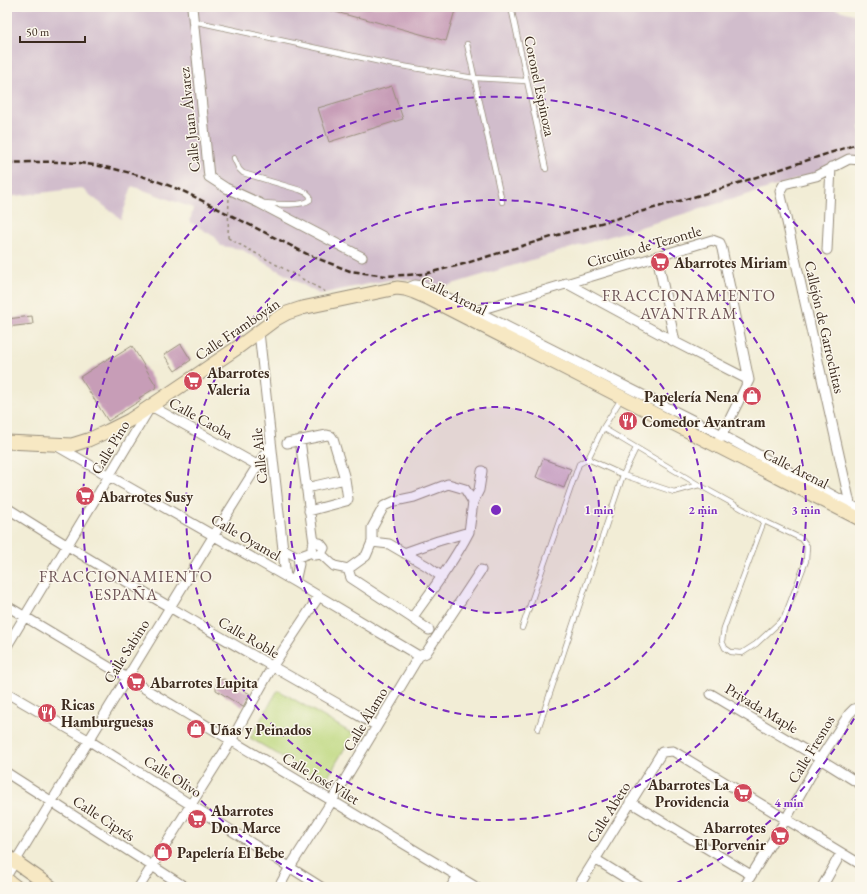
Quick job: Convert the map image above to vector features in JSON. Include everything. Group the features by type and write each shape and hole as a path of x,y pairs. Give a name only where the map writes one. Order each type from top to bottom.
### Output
{"street":[{"name":"Calle Juan Álvarez","path":"192,7 209,177 226,188 259,203 362,257"},
{"path":"827,250 831,167 848,159 860,160"},
{"name":"Callejón de Garrochitas","path":"831,167 816,176 784,184 780,191 856,512"},
{"name":"Circuito de Tezontle","path":"476,311 712,240 720,243 722,249 749,380"},
{"path":"657,256 675,342"},
{"path":"566,283 749,380 720,441"},
{"name":"Calle Arenal","path":"405,289 415,285 422,286 476,311 856,512"},
{"name":"Calle Arenal","path":"405,289 428,298 622,398 720,441"},
{"name":"Calle Framboyán","path":"7,443 72,445 88,440 130,420 276,319 287,313 302,308 388,290 405,289"},
{"name":"Calle Aile","path":"259,332 286,577"},
{"name":"Calle Caoba","path":"151,406 257,465"},
{"name":"Calle Pino","path":"7,646 151,406"},
{"path":"287,443 327,435 331,436 345,479 348,499 346,501 310,511"},
{"path":"300,440 316,550 334,566 348,569 366,556 372,542 372,528 384,506 395,501 414,497 448,484 465,489 473,502"},
{"name":"Calle Sabino","path":"7,874 11,859 52,801 127,676 271,444"},
{"name":"Calle Oyamel","path":"56,445 296,582 419,656"},
{"path":"412,618 442,577 462,546 469,532 473,502 479,490 482,471"},
{"path":"306,488 345,479"},
{"name":"Calle Roble","path":"7,508 170,608 377,726"},
{"path":"404,553 469,532"},
{"path":"372,542 389,544 427,566 442,577"},
{"path":"283,549 298,557 316,550"},
{"path":"296,582 299,564 298,557"},
{"path":"348,569 351,578 429,630"},
{"name":"Calle Álamo","path":"279,887 419,656 426,652 481,570"},
{"path":"139,887 231,741 272,667 319,596"},
{"name":"Calle José Vilet","path":"7,606 127,676 231,741 476,887"},
{"name":"Calle Olivo","path":"7,693 88,740 321,887"},
{"name":"Privada Maple","path":"711,694 860,784"},
{"name":"Calle Fresnos","path":"744,887 786,819 820,759 849,714 857,708"},
{"name":"Calle Abeto","path":"578,887 662,752 673,751 786,819"},
{"name":"Calle Ciprés","path":"7,773 185,887"},
{"path":"630,802 751,875"},
{"path":"786,819 860,864"},
{"path":"822,887 842,853"},
{"path":"11,859 51,887"},
{"path":"595,859 640,887"},
{"path":"452,887 458,876"},
{"path":"7,880 16,887"}],"lane":[{"name":"Coronel Espinoza","path":"511,7 546,169"},
{"path":"193,21 390,64 474,78 527,81"},
{"path":"467,44 502,202"},
{"path":"234,158 239,169 243,173 300,190 310,196 310,200 308,202 303,203 259,203"},
{"path":"522,628 579,464 588,459 603,428 622,398"},
{"path":"603,428 699,485 764,521 802,539 807,546 806,560 784,618 756,644 742,652 731,652 725,648 722,641 724,628 764,521"},
{"path":"538,729 623,475 636,448"},
{"path":"588,459 623,475 674,492 699,485"}],"path":[{"path":"229,194 228,238 330,294 332,302"}],"shaded area":[{"path":"7,7 828,7 860,16 860,159 446,286 398,278 319,294 241,249 221,246 215,237 190,222 193,208 132,186 121,219 81,188 7,197"}],"green space":[{"path":"278,690 353,734 325,782 250,738"}],"building":[{"path":"325,7 456,7 446,41 325,9"},
{"path":"392,86 403,119 329,142 318,108"},
{"path":"32,316 33,324 7,327 7,319"},
{"path":"181,344 191,360 175,371 164,355"},
{"path":"132,346 157,387 139,398 141,400 108,421 80,377 112,356 113,358"},
{"path":"543,459 571,469 564,488 536,477"},
{"path":"224,679 250,694 243,707 216,690 216,686 220,680"}],"railway":[{"path":"7,163 78,163 106,167 134,174 187,193 311,256 350,271 386,276 424,274 460,265 558,235 711,192 860,143"}],"place":[{"name":"Abarrotes Miriam","path":"660,262"},
{"name":"Abarrotes Valeria","path":"193,381"},
{"name":"Papelería Nena","path":"752,396"},
{"name":"Comedor Avantram","path":"628,421"},
{"name":"Abarrotes Susy","path":"85,496"},
{"name":"Abarrotes Lupita","path":"136,682"},
{"name":"Ricas Hamburguesas","path":"47,713"},
{"name":"Uñas y Peinados","path":"196,729"},
{"name":"Abarrotes La Providencia","path":"743,793"},
{"name":"Abarrotes Don Marce","path":"197,819"},
{"name":"Abarrotes El Porvenir","path":"780,836"},
{"name":"Papelería El Bebe","path":"163,852"}],"district":[{"name":"FRACCIONAMIENTO AVANTRAM","path":"689,304"},
{"name":"FRACCIONAMIENTO ESPAÑA","path":"126,585"}]}
